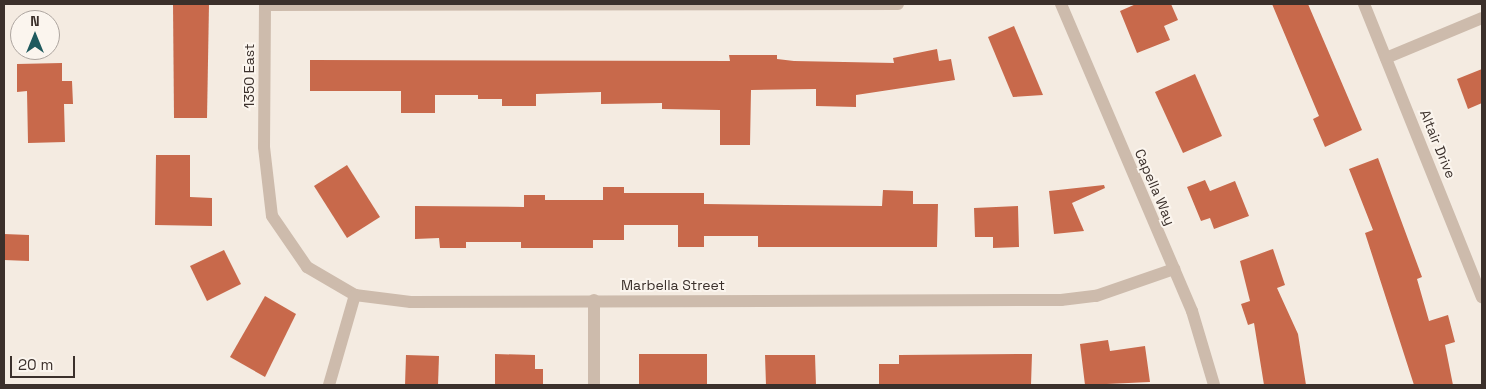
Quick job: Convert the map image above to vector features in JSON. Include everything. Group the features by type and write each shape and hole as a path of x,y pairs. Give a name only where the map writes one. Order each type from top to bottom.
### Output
{"street":[{"path":"265,4 898,4"},
{"name":"1350 East","path":"264,148 265,4"},
{"name":"Capella Way","path":"1061,4 1192,311 1214,385"},
{"name":"Altair Drive","path":"1364,4 1482,298"},
{"path":"1386,58 1482,18"},
{"name":"Marbella Street","path":"264,148 272,216 289,247 306,267 355,295 411,302 1061,300 1096,296 1174,269"},
{"path":"329,385 355,295"},
{"path":"594,300 594,385"}],"building":[{"path":"173,4 209,4 207,118 174,118"},
{"path":"1136,4 1171,4 1178,20 1164,26 1170,40 1137,53 1120,11"},
{"path":"1272,4 1308,4 1362,130 1325,147 1313,119 1319,116"},
{"path":"1014,26 1043,95 1013,97 988,37"},
{"path":"937,49 939,61 951,59 955,80 856,95 856,107 816,106 816,89 751,90 750,145 720,145 720,110 662,109 662,103 601,104 601,92 536,94 536,106 502,106 502,99 478,99 478,95 435,95 435,113 401,113 401,91 310,91 310,60 730,61 729,55 777,55 777,59 794,61 894,63 893,58"},
{"path":"62,63 62,81 72,81 73,104 64,104 65,142 28,143 27,91 17,92 17,64"},
{"path":"1482,69 1482,103 1468,109 1457,79"},
{"path":"1195,74 1222,136 1183,153 1155,92"},
{"path":"156,155 190,155 190,197 212,198 212,226 155,225"},
{"path":"1378,158 1422,277 1417,279 1429,321 1448,315 1455,342 1445,345 1453,385 1414,385 1365,233 1373,230 1349,169"},
{"path":"347,165 380,217 347,238 314,186"},
{"path":"1205,180 1210,191 1235,181 1249,216 1214,229 1210,218 1201,221 1187,187"},
{"path":"1104,185 1105,188 1072,203 1084,231 1054,234 1049,191"},
{"path":"603,187 624,187 624,193 704,193 704,204 882,206 883,190 913,191 913,204 938,204 937,247 758,247 758,236 704,236 704,247 678,247 678,225 624,225 624,240 593,240 593,248 521,248 521,242 466,242 466,248 440,248 439,238 415,239 415,206 524,207 524,195 545,195 545,200 603,200"},
{"path":"1018,206 1019,247 993,248 993,237 975,237 974,208"},
{"path":"4,234 29,235 29,261 4,260"},
{"path":"1273,249 1285,285 1277,288 1298,334 1306,385 1264,385 1254,323 1248,325 1241,304 1250,301 1240,261"},
{"path":"224,250 241,284 207,301 190,266"},
{"path":"265,296 296,314 265,377 230,357"},
{"path":"1108,340 1110,351 1145,346 1150,382 1085,385 1080,344"},
{"path":"495,354 535,355 535,369 543,369 543,385 495,385"},
{"path":"639,354 707,354 707,385 639,385"},
{"path":"1032,354 1031,385 879,385 879,364 899,364 899,355"},
{"path":"406,355 439,356 438,385 405,385"},
{"path":"765,355 815,355 816,385 766,385"}]}
